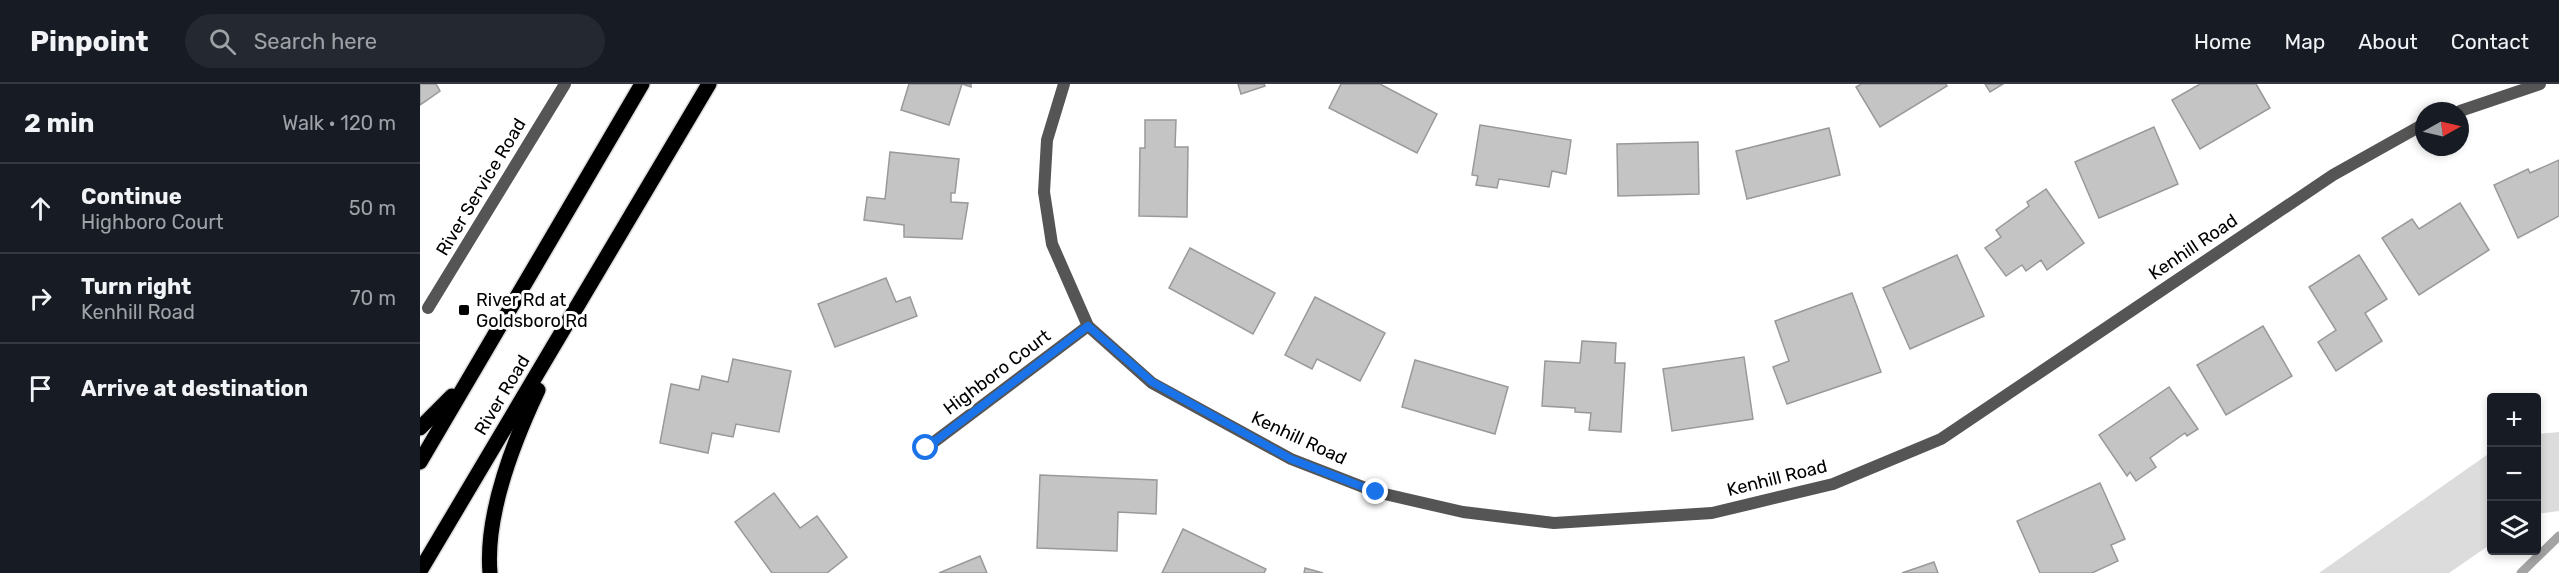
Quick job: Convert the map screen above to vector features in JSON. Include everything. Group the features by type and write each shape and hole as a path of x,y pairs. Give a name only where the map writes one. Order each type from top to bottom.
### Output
{"main road":[{"name":"River Road","path":"420,462 642,84"},
{"name":"River Road","path":"420,571 709,84"},
{"path":"490,573 490,525 519,429 583,298"},
{"path":"420,428 467,381"}],"street":[{"name":"River Service Road","path":"428,308 565,84"},
{"path":"1064,84 1047,140 1044,192 1052,244 1088,326"},
{"path":"2469,108 2540,84"},
{"name":"Kenhill Road","path":"1088,326 1152,382 1291,459 1376,492 1463,512 1554,523 1712,513 1833,484 1941,439 2333,175 2415,129"},
{"name":"Highboro Court","path":"926,448 1088,326"}],"shaded area":[{"path":"2559,432 2559,511 2541,513 2541,447 2541,434"},
{"path":"2487,455 2487,547 2449,573 2319,573"}],"building":[{"path":"420,84 436,84 440,91 420,105"},
{"path":"909,84 962,84 949,125 901,110"},
{"path":"1238,84 1264,84 1265,86 1241,94"},
{"path":"1341,84 1380,84 1437,114 1417,153 1329,108"},
{"path":"1861,84 1946,84 1947,86 1880,127 1856,87"},
{"path":"1985,84 2003,84 1990,92"},
{"path":"2200,84 2256,84 2270,108 2200,149 2172,100"},
{"path":"1145,120 1176,120 1175,147 1188,147 1187,217 1139,216 1140,148 1145,148"},
{"path":"1480,125 1571,140 1566,174 1552,171 1549,187 1499,179 1497,188 1476,185 1478,176 1472,175"},
{"path":"2154,127 2178,184 2099,218 2075,162"},
{"path":"1829,128 1840,175 1747,199 1736,151"},
{"path":"1698,142 1699,194 1618,196 1617,144"},
{"path":"890,152 959,159 955,193 951,193 951,202 968,203 962,239 904,237 904,225 864,220 867,197 885,199"},
{"path":"2559,160 2559,216 2518,238 2494,185 2528,169 2530,173"},
{"path":"2046,189 2084,243 2047,270 2041,260 2026,271 2022,265 2006,276 1985,248 2001,237 1996,230 2029,206 2027,202"},
{"path":"2460,203 2489,250 2419,295 2382,238 2412,219 2419,229"},
{"path":"1190,248 1275,293 1253,334 1169,288"},
{"path":"1957,255 1984,316 1910,349 1883,288"},
{"path":"2359,255 2387,299 2365,313 2382,341 2336,371 2318,342 2336,330 2309,287"},
{"path":"886,278 896,302 910,297 917,316 835,347 818,304"},
{"path":"1852,293 1881,372 1787,404 1773,367 1789,361 1775,321"},
{"path":"1315,297 1385,333 1360,381 1317,359 1312,369 1285,355"},
{"path":"2263,326 2292,376 2226,415 2197,365"},
{"path":"1582,341 1616,343 1615,363 1625,363 1621,432 1589,430 1591,413 1575,412 1575,408 1542,406 1545,361 1580,363"},
{"path":"1744,357 1753,419 1672,431 1663,369"},
{"path":"733,359 791,371 779,432 736,424 733,437 712,433 708,453 660,443 671,384 699,390 702,376 728,382"},
{"path":"1415,360 1508,387 1495,434 1402,407"},
{"path":"2169,387 2198,429 2187,436 2185,433 2150,458 2156,467 2136,481 2130,472 2127,476 2099,435"},
{"path":"1040,475 1157,480 1156,514 1118,512 1117,551 1037,548"},
{"path":"2100,483 2125,539 2111,545 2118,561 2092,573 2040,573 2017,521"},
{"path":"774,493 800,528 817,516 847,557 827,573 772,573 735,522"},
{"path":"1183,529 1266,569 1264,573 1162,573"},
{"path":"980,556 987,573 939,573"},
{"path":"1934,562 1938,573 1902,573"},
{"path":"1305,568 1323,573 1304,573"}],"waterway":[{"path":"2521,573 2559,536"}],"place":[{"name":"River Rd at Goldsboro Rd","path":"464,310"}],"route":[{"path":"926,448 1088,326 1152,382 1291,459 1376,492"}]}
